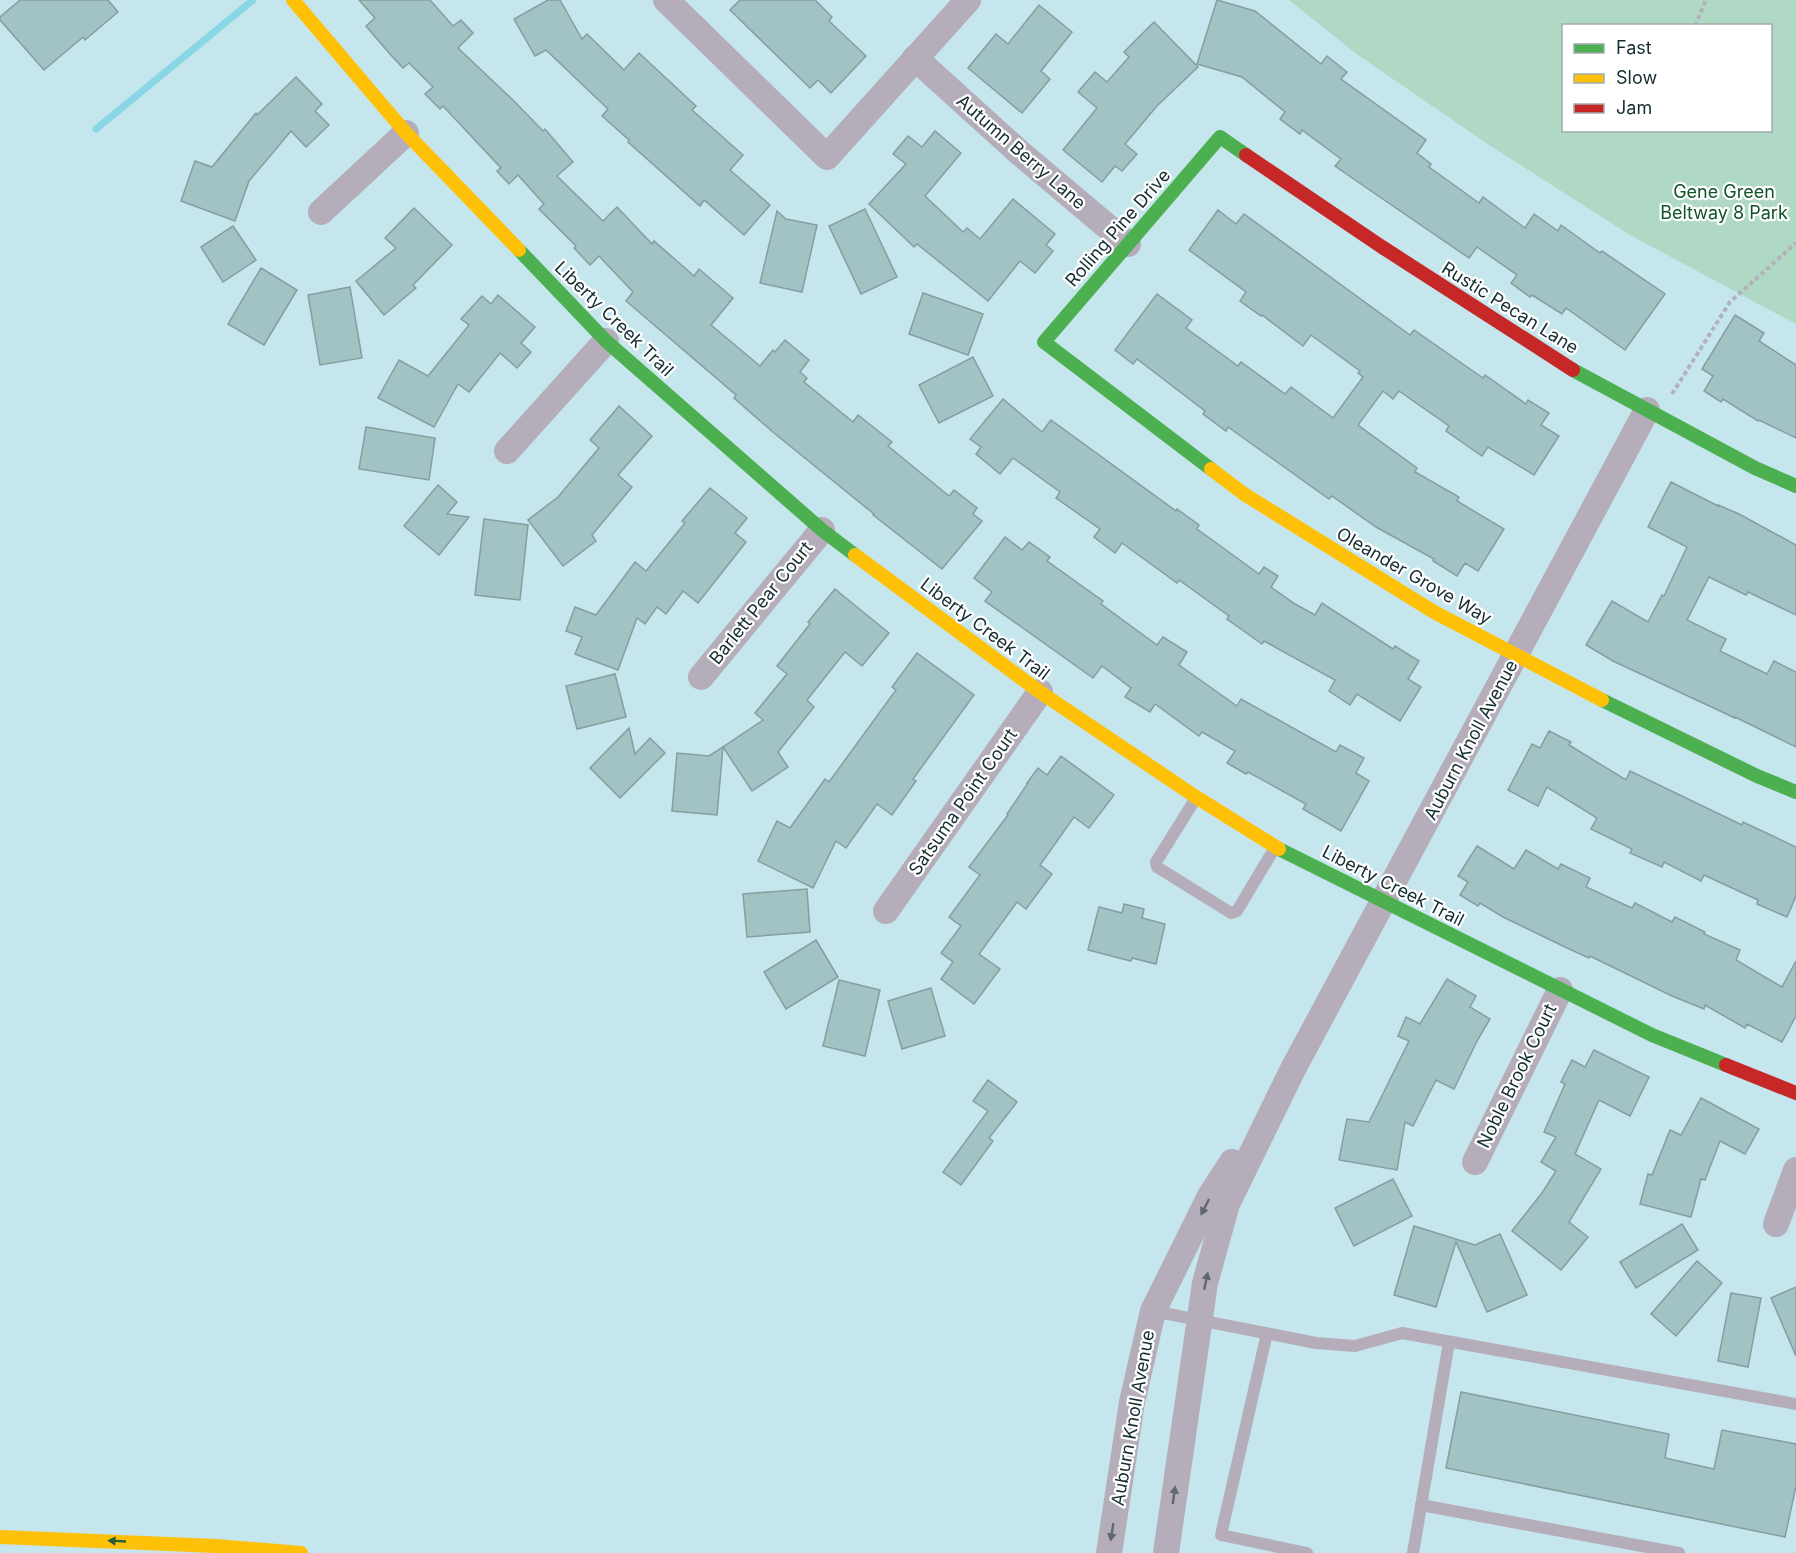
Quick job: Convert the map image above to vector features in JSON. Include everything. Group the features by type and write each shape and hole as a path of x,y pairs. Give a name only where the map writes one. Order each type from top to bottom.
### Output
{"street":[{"name":"Liberty Creek Trail","path":"293,0 406,132 606,341 822,530 1040,692 1196,797 1276,847 1652,1035 1796,1093"},
{"path":"666,0 827,157 968,0"},
{"name":"Autumn Berry Lane","path":"915,58 1020,153 1128,244"},
{"path":"321,212 406,132"},
{"name":"Rolling Pine Drive","path":"1044,342 1220,137"},
{"name":"Rustic Pecan Lane","path":"1220,137 1382,247 1562,363 1755,468 1796,486"},
{"path":"507,451 606,341"},
{"name":"Oleander Grove Way","path":"1044,342 1244,494 1434,612 1619,709 1796,792"},
{"name":"Auburn Knoll Avenue","path":"1166,1553 1205,1283 1227,1204 1293,1069 1647,410"},
{"name":"Barlett Pear Court","path":"701,677 822,530"},
{"name":"Satsuma Point Court","path":"886,911 1040,692"},
{"name":"Noble Brook Court","path":"1475,1162 1560,990"},
{"name":"Auburn Knoll Avenue","path":"1109,1553 1132,1402 1153,1311 1210,1196 1293,1069"},
{"path":"1776,1224 1796,1170"},
{"path":"0,1537 216,1546 301,1553"}],"lane":[{"path":"1196,797 1156,862 1157,867 1166,873 1232,913 1237,911 1276,847"},
{"path":"1153,1311 1316,1343 1355,1346 1402,1333 1796,1404"},
{"path":"1267,1333 1221,1535 1307,1553"},
{"path":"1413,1553 1449,1342"},
{"path":"1421,1505 1676,1553"}],"path":[{"path":"1696,24 1706,0"},
{"path":"1647,410 1671,395 1730,302 1796,243"}],"green space":[{"name":"Gene Green Beltway 8 Park","path":"1289,0 1796,0 1796,324 1630,235 1489,145 1358,55"}],"building":[{"path":"20,0 108,0 118,12 85,40 83,37 44,70 0,20 0,17"},
{"path":"359,0 430,0 453,26 461,20 473,33 458,48 543,131 545,129 573,162 557,176 603,221 617,207 652,244 654,241 694,276 699,269 733,298 711,325 760,366 785,340 809,360 800,372 807,378 804,382 853,422 858,415 892,442 888,446 949,496 954,490 977,508 973,514 982,521 942,569 774,433 734,398 736,395 626,301 633,292 599,256 590,265 574,248 576,246 539,209 544,204 518,175 509,184 497,171 501,168 443,106 440,109 425,94 433,87 409,63 403,68 366,26 375,18"},
{"path":"548,0 560,0 582,39 587,34 624,70 639,53 696,106 692,110 743,155 730,170 770,205 744,235 704,200 700,206 628,142 629,140 602,116 608,109 546,50 535,56 514,19"},
{"path":"740,0 815,0 832,17 829,21 866,56 831,93 818,80 810,88 730,10"},
{"path":"1217,0 1255,11 1321,64 1327,56 1347,72 1341,79 1426,140 1417,153 1431,164 1429,167 1479,203 1483,197 1525,228 1534,214 1558,231 1561,225 1665,294 1625,350 1566,308 1562,314 1532,295 1530,297 1511,283 1517,275 1477,247 1469,258 1335,166 1341,159 1302,130 1300,134 1280,119 1285,112 1242,77 1197,64"},
{"path":"1039,5 1072,32 1041,71 1050,79 1022,113 968,68 996,34 1008,44"},
{"path":"1154,22 1198,67 1157,106 1125,144 1137,154 1122,171 1115,166 1102,182 1063,150 1097,108 1078,92 1095,72 1107,82 1129,57 1124,52"},
{"path":"296,77 322,104 315,111 329,125 306,147 291,131 249,181 235,221 181,201 195,161 212,167 256,113 257,115"},
{"path":"935,131 961,153 925,196 963,232 967,228 980,239 1013,199 1055,234 1046,245 1053,251 1035,273 1020,261 988,301 917,244 914,247 869,204 906,164 893,154 908,136 922,147"},
{"path":"414,208 452,245 413,285 416,288 384,315 356,281 396,248 385,238"},
{"path":"865,209 897,277 861,294 829,226"},
{"path":"1218,210 1236,224 1244,214 1410,335 1414,330 1483,378 1485,375 1526,404 1528,400 1549,413 1541,425 1559,436 1534,475 1488,447 1482,456 1446,431 1449,426 1399,391 1393,399 1383,391 1358,425 1417,468 1415,472 1459,497 1457,501 1504,529 1478,571 1465,563 1457,576 1433,561 1434,559 1376,527 1332,496 1329,499 1228,427 1226,431 1203,414 1205,411 1137,359 1133,364 1115,350 1157,294 1192,320 1186,328 1238,366 1241,362 1285,394 1291,387 1333,418 1363,377 1358,373 1360,371 1311,335 1303,346 1240,301 1246,292 1189,250"},
{"path":"777,211 786,219 817,225 802,292 760,283"},
{"path":"233,226 256,260 223,282 201,247"},
{"path":"261,268 297,290 264,345 228,324"},
{"path":"350,287 362,358 320,365 308,295"},
{"path":"923,293 983,314 968,355 909,334"},
{"path":"498,295 535,327 521,343 531,352 517,368 500,353 469,392 458,384 434,427 378,398 399,360 428,376 469,325 461,319 482,296 491,304"},
{"path":"1735,315 1764,333 1759,341 1796,365 1796,438 1758,421 1723,399 1721,402 1704,391 1713,376 1702,369"},
{"path":"973,357 993,396 939,423 919,385"},
{"path":"1003,399 1042,432 1051,420 1176,511 1177,509 1199,525 1197,529 1259,574 1264,567 1278,576 1271,587 1295,604 1315,615 1322,603 1393,649 1395,646 1419,661 1408,679 1421,687 1400,721 1357,694 1350,705 1329,691 1335,680 1264,641 1262,644 1227,619 1229,616 1179,580 1177,583 1122,543 1115,553 1094,537 1100,529 1056,498 1060,492 1013,458 1000,474 976,454 981,447 970,439"},
{"path":"619,406 652,436 618,475 632,487 592,535 596,541 563,566 528,520 558,497 599,448 590,440"},
{"path":"366,427 435,438 429,480 359,469"},
{"path":"1671,482 1739,514 1796,545 1796,615 1748,592 1746,595 1709,577 1687,620 1726,639 1720,651 1767,674 1774,661 1796,672 1796,747 1613,661 1586,645 1612,601 1648,622 1662,595 1664,596 1687,547 1648,527"},
{"path":"438,485 457,502 447,514 469,517 439,555 404,526"},
{"path":"710,488 747,518 735,533 746,542 698,603 683,591 666,614 657,607 645,624 637,618 618,670 575,654 582,637 566,631 575,607 596,615 635,562 646,571 685,523 682,521"},
{"path":"484,519 528,525 520,600 475,595"},
{"path":"1005,537 1022,550 1029,542 1050,557 1047,561 1103,601 1101,604 1157,645 1163,637 1187,652 1179,665 1237,706 1241,699 1336,752 1340,745 1364,758 1356,773 1369,781 1341,831 1303,809 1306,804 1227,763 1235,751 1202,732 1199,736 1155,704 1150,712 1125,697 1131,688 1102,666 1093,678 985,601 992,592 974,578"},
{"path":"835,589 889,633 862,666 845,652 807,700 814,707 778,752 788,767 752,791 723,747 763,720 755,713 787,674 777,666"},
{"path":"917,653 974,695 913,779 916,781 892,815 877,804 846,848 836,841 813,888 758,861 777,821 790,828 825,779 829,782 896,690 892,687"},
{"path":"615,674 626,717 577,729 566,686"},
{"path":"629,728 635,754 650,738 665,753 620,798 590,768"},
{"path":"1549,731 1571,742 1569,745 1626,780 1630,771 1742,825 1743,822 1796,847 1796,896 1787,917 1757,904 1758,900 1704,875 1701,881 1664,862 1662,867 1630,853 1632,849 1591,829 1597,818 1547,787 1538,806 1508,790 1532,744 1540,748"},
{"path":"723,747 717,815 672,811 677,753 709,756"},
{"path":"1061,756 1114,795 1089,828 1074,817 1040,865 1052,874 1026,909 1017,902 979,954 1000,969 974,1004 941,979 953,962 941,953 961,926 949,917 980,875 969,867 1008,815 1027,783 1038,768 1047,775"},
{"path":"1477,846 1514,869 1526,850 1558,869 1561,864 1590,878 1586,887 1632,908 1635,903 1672,922 1675,917 1705,932 1704,934 1740,950 1736,960 1782,987 1796,961 1796,1016 1782,1042 1747,1024 1745,1028 1705,1005 1704,1009 1672,996 1503,917 1480,903 1478,906 1460,895 1468,882 1458,876"},
{"path":"807,889 810,932 747,937 743,894"},
{"path":"1124,904 1144,909 1142,918 1165,924 1156,964 1132,958 1131,961 1088,950 1099,907 1122,913"},
{"path":"816,940 838,977 786,1009 764,972"},
{"path":"1447,979 1476,996 1470,1007 1490,1019 1454,1089 1436,1080 1413,1126 1405,1122 1397,1170 1339,1160 1347,1119 1369,1122 1409,1041 1398,1036 1406,1017 1420,1024"},
{"path":"839,980 880,990 865,1056 823,1046"},
{"path":"931,988 945,1036 902,1049 888,1001"},
{"path":"1594,1050 1649,1077 1630,1116 1599,1100 1575,1154 1601,1169 1569,1222 1588,1237 1561,1270 1512,1231 1556,1171 1541,1162 1556,1137 1544,1132 1565,1084 1561,1082 1572,1060 1585,1067"},
{"path":"988,1080 1017,1102 989,1138 993,1141 961,1185 943,1172 988,1111 973,1101"},
{"path":"1701,1098 1759,1129 1745,1154 1720,1141 1705,1180 1701,1179 1691,1217 1640,1204 1648,1174 1652,1175 1670,1130 1681,1135"},
{"path":"1393,1179 1412,1216 1354,1246 1335,1208"},
{"path":"1682,1224 1698,1250 1636,1288 1620,1262"},
{"path":"1414,1226 1475,1245 1500,1234 1527,1295 1487,1312 1456,1242 1436,1307 1394,1295"},
{"path":"1697,1261 1722,1283 1676,1336 1651,1314"},
{"path":"1796,1287 1796,1356 1771,1298"},
{"path":"1731,1293 1761,1298 1748,1367 1718,1361"},
{"path":"1461,1392 1669,1434 1665,1458 1714,1469 1722,1430 1796,1444 1796,1486 1785,1537 1446,1468"}],"waterway":[{"path":"96,129 253,0"}],"traffic: fast":[{"path":"1211,469 1044,342 1220,137 1246,155"},
{"path":"519,250 606,341 822,530 855,555"},
{"path":"1573,370 1755,468 1796,486"},
{"path":"1602,700 1757,776 1796,792"},
{"path":"1279,849 1652,1035 1726,1065"}],"traffic: slow":[{"path":"293,0 406,133 519,250"},
{"path":"1211,469 1244,494 1434,612 1602,700"},
{"path":"855,555 1040,692 1196,797 1279,849"},
{"path":"0,1537 216,1546 301,1553"}],"traffic: jam":[{"path":"1246,155 1382,247 1573,370"},
{"path":"1726,1065 1796,1093"}]}
